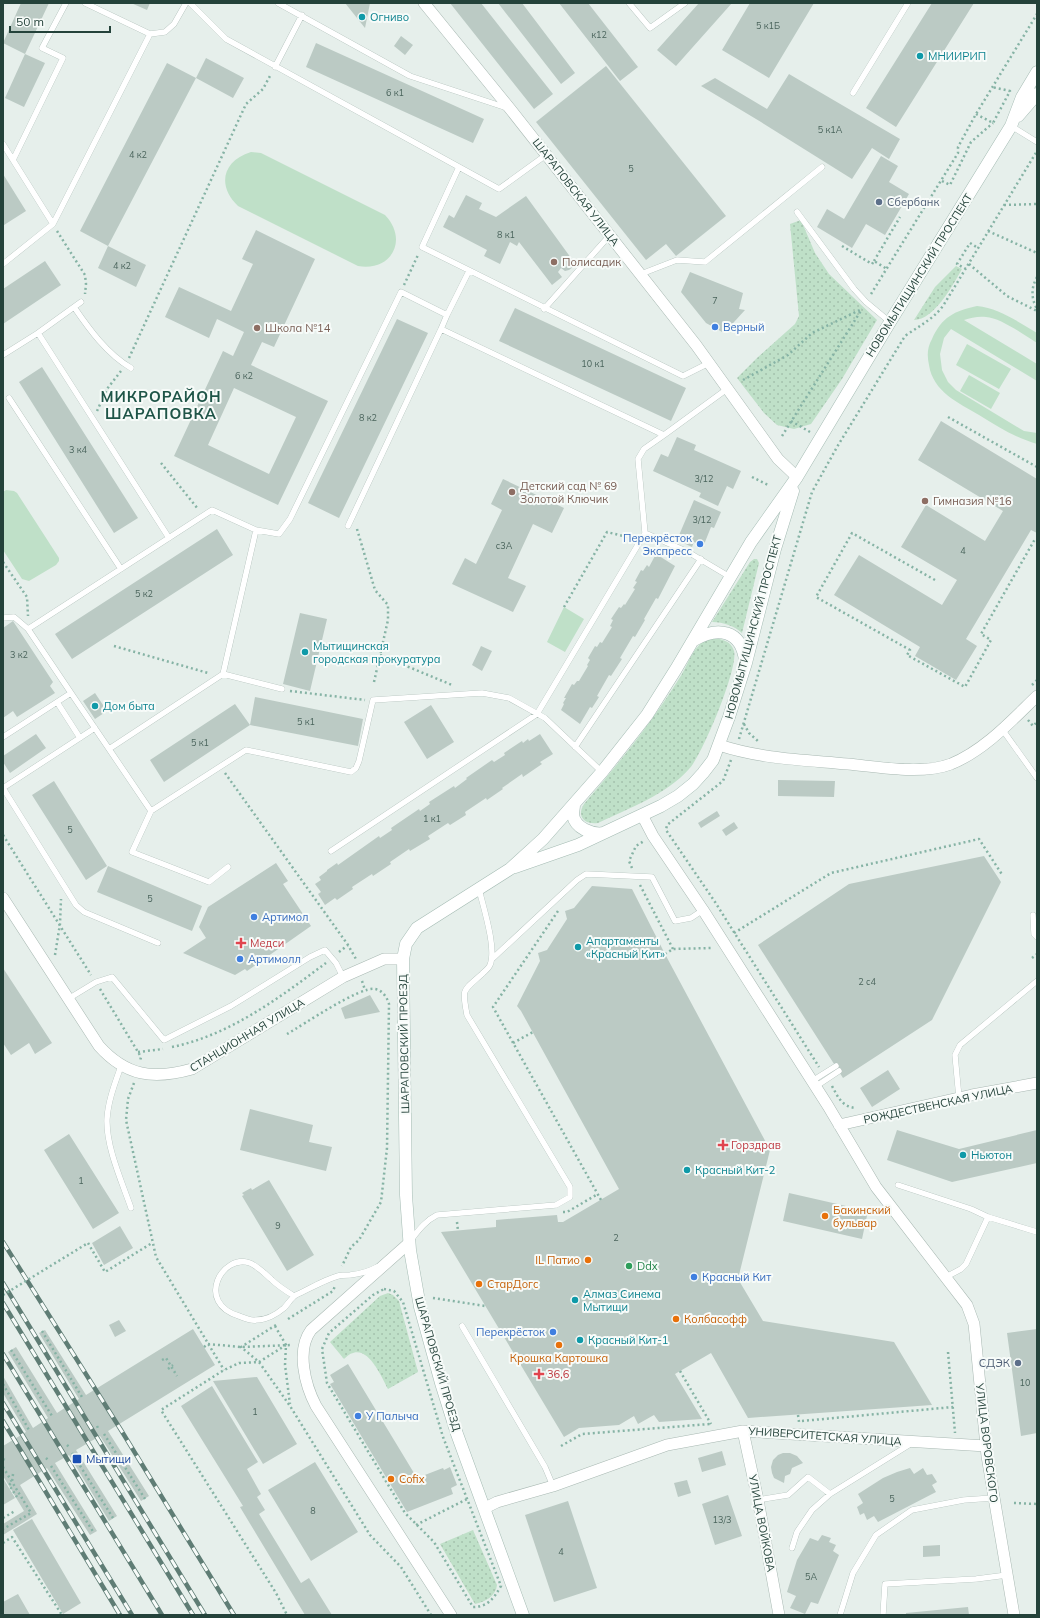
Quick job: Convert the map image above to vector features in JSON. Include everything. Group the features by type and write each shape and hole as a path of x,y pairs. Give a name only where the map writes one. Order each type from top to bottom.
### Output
{"main road":[{"name":"НОВОМЫТИЩИНСКИЙ ПРОСПЕКТ","path":"403,959 406,944 417,928 510,869 543,839 602,772 647,715 694,640 751,542 797,477 890,322 1012,125 1022,97 1037,72"},
{"path":"1012,125 1037,94"},
{"name":"НОВОМЫТИЩИНСКИЙ ПРОСПЕКТ","path":"510,869 559,853 607,832 673,799 693,784 713,760 729,717 746,663 775,549 797,477"},
{"path":"694,640 701,636 715,632 726,633 734,637 741,644 746,663"},
{"path":"574,805 573,816 576,822 583,829 600,834 607,832"},
{"name":"ШАРАПОВСКИЙ ПРОЕЗД","path":"403,959 406,1195 409,1243 420,1307 430,1347 457,1434 523,1615"}],"street":[{"name":"ШАРАПОВСКАЯ УЛИЦА","path":"424,3 641,274 709,363 778,459 797,477"},
{"path":"719,745 762,756 780,758 911,769 936,768 962,759 975,750 1001,729 1037,696"},
{"name":"УЛИЦА ВОРОВСКОГО","path":"642,815 653,836 703,910 814,1084 876,1187 967,1305 974,1324 986,1446 993,1498 1014,1615"},
{"name":"СТАНЦИОННАЯ УЛИЦА","path":"3,898 99,1046 107,1055 121,1066 131,1070 159,1075 176,1074 192,1069 343,977 379,961 390,958 403,959"},
{"name":"РОЖДЕСТВЕНСКАЯ УЛИЦА","path":"839,1124 959,1098 1036,1084"},
{"path":"409,1243 317,1324 308,1334 303,1351 306,1378 312,1398 451,1615"},
{"name":"УНИВЕРСИТЕТСКАЯ УЛИЦА","path":"485,1508 497,1502 553,1486 668,1445 743,1431 986,1446"},
{"name":"УЛИЦА ВОЙКОВА","path":"743,1431 758,1500 779,1615"}],"lane":[{"path":"13,160 63,58 42,48 66,3"},
{"path":"85,3 150,34 165,32 174,24 186,3"},
{"path":"190,3 226,39 499,189 546,154"},
{"path":"278,3 410,76 511,110"},
{"path":"629,3 650,28 685,3"},
{"path":"853,93 908,3"},
{"path":"275,67 302,15"},
{"path":"3,264 53,224 150,34"},
{"path":"1012,125 1037,142"},
{"path":"3,144 53,224"},
{"path":"459,167 422,247 544,309 683,376 709,363"},
{"path":"641,274 677,260 705,262 822,167"},
{"path":"797,212 854,289 866,302 890,322"},
{"path":"544,309 610,235"},
{"path":"348,526 447,314 469,271"},
{"path":"28,629 212,510 256,530 279,534 290,519 401,292 447,314"},
{"path":"3,355 81,302"},
{"path":"74,307 90,329 128,367"},
{"path":"441,329 664,435"},
{"path":"38,332 169,538"},
{"path":"331,851 537,714 645,533 638,459 644,449 727,390"},
{"path":"9,398 121,570"},
{"path":"109,749 221,675 256,530"},
{"path":"645,533 670,543 701,559 730,577"},
{"path":"575,747 701,559"},
{"path":"3,618 14,617 28,629 151,810"},
{"path":"221,675 282,689"},
{"path":"3,738 71,693"},
{"path":"228,867 209,882 132,852 151,810 246,750 351,772 356,768 359,761 373,700 472,693 482,693 509,698 545,718 602,772"},
{"path":"57,702 80,738"},
{"path":"95,728 3,788 76,904 84,912 158,943"},
{"path":"1001,729 1037,778"},
{"path":"492,959 577,880 586,874 652,877 675,921 691,918 703,910"},
{"path":"409,1243 424,1224 437,1215 556,1205 570,1197 570,1187 467,1015 463,995 465,990 490,967 492,959 486,916 479,889"},
{"path":"1032,915 1034,934 1037,937"},
{"path":"68,999 96,982 112,977 164,1040 231,1006 310,957 325,950 336,963 343,977"},
{"path":"959,1098 955,1055 960,1045 1037,981"},
{"path":"121,1066 114,1087 107,1120 114,1156 131,1208"},
{"path":"814,1084 824,1073 836,1066"},
{"path":"814,1084 827,1079 839,1071"},
{"path":"898,1186 971,1208 988,1217 1037,1232"},
{"path":"946,1277 961,1269 966,1264 988,1217"},
{"path":"294,1296 280,1287 265,1272 249,1263 235,1263 226,1269 218,1279 215,1289 215,1296 219,1304 226,1310 235,1315 254,1321 269,1317 284,1308 294,1296 339,1276 363,1273 391,1260"},
{"path":"462,1326 545,1467 553,1486"},
{"path":"792,1548 797,1532 812,1510 830,1494 915,1442"},
{"path":"758,1500 788,1495 808,1477 830,1494"},
{"path":"840,1615 853,1573 876,1534 912,1510 964,1500 993,1498"},
{"path":"883,1615 885,1584 1007,1576"}],"path":[{"path":"866,302 942,181 958,153 958,147 976,114 1037,14"},
{"path":"93,420 107,389 128,367 246,104 263,89 275,67"},
{"path":"942,181 950,185 971,142 993,123 1010,91 992,87"},
{"path":"976,114 993,123"},
{"path":"824,1073 666,830 667,825 723,781 744,724 812,492 837,447 905,336 923,326 934,317 943,306 1037,150"},
{"path":"1004,205 1037,204"},
{"path":"842,246 872,264 900,217"},
{"path":"53,224 85,275 86,292 81,302"},
{"path":"988,232 1037,253"},
{"path":"966,269 957,264 970,243 978,248"},
{"path":"401,292 422,247"},
{"path":"874,261 887,269"},
{"path":"969,264 1007,296 1037,310"},
{"path":"1037,277 1032,288 1032,296 1037,310"},
{"path":"743,380 788,355 812,333 862,308 782,436"},
{"path":"948,416 1037,467"},
{"path":"791,421 820,438"},
{"path":"832,444 837,447"},
{"path":"161,463 204,516"},
{"path":"752,477 768,485"},
{"path":"353,515 375,590 388,605 389,610 374,682"},
{"path":"564,607 607,532 640,541"},
{"path":"935,580 852,533 816,597 910,650 907,655 964,688 991,640 981,634 1035,539 1037,540"},
{"path":"3,562 27,597 28,629"},
{"path":"114,646 221,675"},
{"path":"380,656 472,693"},
{"path":"1029,687 1037,680"},
{"path":"282,689 333,697 373,700"},
{"path":"1033,726 1037,722"},
{"path":"744,724 752,737 762,743"},
{"path":"138,1052 159,1050 189,1043 241,1021 332,958 348,945 220,766"},
{"path":"734,933 831,873 979,839 1003,876"},
{"path":"636,846 629,861 673,949"},
{"path":"52,974 60,924 61,882"},
{"path":"561,908 493,1007 601,1200"},
{"path":"664,954 673,949 712,948"},
{"path":"1032,958 1037,954"},
{"path":"287,1034 361,991 376,989 384,994 389,1004 387,1148 381,1202 359,1240 351,1247 344,1262"},
{"path":"513,1043 533,1032"},
{"path":"827,1079 842,1103 850,1107 862,1108"},
{"path":"457,1221 458,1231"},
{"path":"3,1295 88,1243 105,1272 152,1243"},
{"path":"156,1257 224,1370"},
{"path":"463,1490 443,1437 403,1302 394,1291 384,1289 378,1291 329,1333 322,1349 325,1374 330,1387 405,1513 434,1542 472,1607 479,1607 490,1602 501,1586 476,1523"},
{"path":"432,1298 485,1306"},
{"path":"275,1326 286,1345 285,1365 290,1406"},
{"path":"42,1331 82,1397"},
{"path":"204,1347 208,1344 241,1347 291,1345"},
{"path":"286,1345 259,1362 239,1363 224,1370 161,1410 276,1593 287,1615"},
{"path":"241,1347 259,1362 290,1406 370,1535 401,1567 431,1615"},
{"path":"11,1350 52,1416"},
{"path":"948,1352 956,1445"},
{"path":"162,1360 166,1358 177,1376"},
{"path":"680,1371 711,1424"},
{"path":"3,1384 29,1430"},
{"path":"798,1415 799,1422"},
{"path":"104,1434 145,1499"},
{"path":"72,1453 113,1518"},
{"path":"51,1466 94,1533"},
{"path":"3,1467 31,1512 3,1529"},
{"path":"13,1474 12,1482 9,1485 16,1497"},
{"path":"416,1525 467,1499"},
{"path":"1014,1503 1037,1504"},
{"path":"3,1518 15,1511"},
{"path":"3,1543 12,1538 62,1615"}],"green space":[{"path":"251,152 261,153 385,215 396,234 396,244 393,252 380,264 370,267 358,266 238,206 231,198 227,190 225,182 226,175 234,161"},
{"path":"801,220 815,253 829,274 877,320 842,379 811,424 794,429 777,425 764,413 737,378 795,324 799,316 790,224"},
{"path":"956,266 962,269 954,284 936,308 929,314 914,320 935,287"},
{"path":"977,306 985,307 1001,313 1037,333 1037,343 1012,327 992,318 980,317 964,320 1037,364 1037,381 951,329 944,338 940,354 942,370 948,382 956,390 1024,431 1037,433 1037,444 1007,432 955,401 941,390 931,374 928,362 929,346 940,325 955,313"},
{"path":"967,344 1011,369 999,389 956,365"},
{"path":"969,375 1000,393 991,409 960,391"},
{"path":"6,490 17,493 59,558 56,565 29,581 22,579 3,550 3,492"},
{"path":"757,559 759,563 742,633 736,628 728,625 712,622 750,562"},
{"path":"564,607 584,619 565,652 547,642"},
{"path":"709,638 721,639 730,644 734,651 734,660 731,674 718,711 695,761 680,778 658,794 598,823 589,823 583,819 581,813 584,804 647,725 682,674 696,649"},
{"path":"388,1293 393,1295 399,1301 418,1372 388,1389 376,1367 365,1355 359,1352 352,1353 344,1359 330,1342 380,1296"},
{"path":"473,1530 497,1585 495,1592 489,1598 483,1602 475,1604 440,1544"}],"building":[{"path":"21,3 49,3 25,54 3,43"},
{"path":"131,3 150,3 147,10"},
{"name":"Огниво","path":"345,3 370,3 365,28"},
{"path":"450,3 481,3 553,94 534,109"},
{"path":"498,3 522,3 575,73 561,84"},
{"path":"559,3 588,3 638,67 620,81"},
{"path":"699,3 732,3 676,66 657,50"},
{"path":"750,3 814,3 769,78 722,50"},
{"name":"МНИИРИП","path":"932,3 974,3 896,127 866,108"},
{"path":"401,36 413,45 405,55 394,46"},
{"path":"316,43 484,119 473,143 306,67"},
{"path":"25,54 45,63 24,107 5,98"},
{"path":"206,58 244,78 233,98 196,78"},
{"path":"167,63 196,78 108,246 80,231"},
{"path":"606,66 726,216 676,256 666,244 646,260 536,122"},
{"path":"789,74 900,139 889,159 872,148 852,179 701,86 715,78 767,109"},
{"name":"Сбербанк","path":"881,156 898,166 889,182 909,194 885,235 866,224 852,248 817,227 827,209 844,219"},
{"path":"3,174 26,211 4,225 3,223"},
{"path":"466,195 482,203 479,209 496,217 526,196 574,262 573,267 565,271 561,268 558,272 562,277 552,285 519,242 517,246 510,242 500,264 484,256 487,250 443,227 449,215 454,218"},
{"path":"256,230 315,259 274,347 262,342 251,365 328,401 278,505 174,456 223,351 233,356 244,332 217,319 209,338 165,317 179,287 231,311 253,264 242,259","holes":["234,388 296,417 269,474 208,445"]},
{"path":"108,246 146,265 136,287 98,268"},
{"path":"45,261 61,285 3,324 3,289"},
{"path":"690,272 743,293 739,309 745,310 724,333 706,323 681,292"},
{"path":"515,308 686,388 671,421 499,341"},
{"path":"397,319 428,333 339,518 308,503"},
{"path":"42,367 138,518 114,533 19,382"},
{"path":"941,421 1037,479 1037,533 1031,530 966,639 977,646 956,680 915,656 920,647 834,595 859,555 942,605 957,580 901,547 926,505 985,541 1003,511 918,460"},
{"path":"677,437 696,445 694,450 741,471 733,489 727,486 718,506 699,497 701,493 653,471 661,454 668,457"},
{"path":"503,479 564,508 552,533 533,524 508,578 526,586 513,612 452,584 465,558 476,564 502,510 491,504"},
{"path":"694,500 721,512 714,528 711,527 703,547 694,542 692,547 677,540"},
{"path":"217,529 233,555 72,659 55,634"},
{"path":"656,554 675,566 658,599 656,598 635,637 633,636 620,658 622,659 611,676 609,675 597,696 599,697 592,708 590,707 580,724 561,710 566,698 564,698 572,684 574,685 577,681 579,681 588,666 587,665 590,660 588,658 595,646 597,647 600,642 602,643 612,627 610,626 613,620 611,619 619,607 621,608 624,604 625,605 635,589 633,588 637,582 635,581 641,570 643,571 647,565 649,567"},
{"name":"Мытищинская городская прокуратура","path":"300,613 327,619 310,691 283,684"},
{"path":"13,621 53,682 50,686 55,693 17,717 13,711 3,718 3,628"},
{"path":"481,646 492,651 482,671 472,665"},
{"name":"Дом быта","path":"95,693 107,711 95,719 83,701"},
{"path":"255,697 363,719 358,746 250,725"},
{"path":"235,704 250,725 164,782 150,760"},
{"path":"431,705 454,742 427,759 404,722"},
{"path":"36,734 46,748 10,773 3,762 3,756"},
{"path":"540,734 553,754 540,762 542,764 523,777 522,774 487,800 486,798 465,812 466,815 450,825 448,823 428,836 430,839 410,851 409,849 390,862 391,864 373,876 372,874 352,887 353,889 337,900 335,898 325,905 318,894 321,892 315,884 321,880 319,877 327,870 337,863 338,865 379,836 380,838 392,830 391,828 419,809 420,811 430,804 429,802 454,786 455,788 467,779 466,778 492,760 494,762 522,741 523,743 528,739 529,741"},
{"path":"778,780 835,781 834,797 778,796"},
{"path":"54,781 107,866 86,880 32,795"},
{"path":"717,811 720,816 701,828 698,823"},
{"path":"734,822 738,828 726,836 722,830"},
{"path":"984,856 1001,882 932,1020 843,1078 758,945 849,884"},
{"name":"Артимол","path":"276,863 288,881 283,884 311,926 247,971 245,969 235,975 183,953 206,938 199,927 208,907"},
{"path":"108,866 202,906 192,931 97,892"},
{"name":"Красный Кит-2","path":"592,886 632,889 665,954 770,1150 738,1279 763,1321 894,1342 932,1405 748,1418 711,1353 675,1374 702,1419 659,1422 654,1415 638,1424 634,1416 619,1425 579,1428 564,1437 441,1232 496,1227 496,1220 557,1215 558,1222 563,1222 619,1189 517,1006 540,961 538,953 547,950 567,919 565,911 574,908"},
{"path":"3,968 52,1043 35,1054 29,1043 11,1055 3,1043"},
{"path":"370,995 380,1012 345,1019 341,1008"},
{"path":"888,1070 900,1089 872,1107 860,1088"},
{"path":"250,1109 313,1125 309,1142 332,1147 326,1171 240,1150"},
{"name":"Ньютон","path":"897,1130 959,1149 1037,1130 1037,1163 952,1182 887,1160"},
{"path":"69,1134 119,1213 93,1229 44,1150"},
{"path":"269,1180 314,1255 287,1271 242,1196 244,1195 242,1193 251,1188 252,1190"},
{"name":"Бакинский бульвар","path":"789,1193 868,1211 862,1239 783,1221"},
{"path":"120,1226 133,1248 104,1265 92,1243"},
{"path":"119,1320 126,1331 115,1337 109,1325"},
{"path":"193,1329 215,1365 108,1431 149,1496 141,1501 100,1436 76,1450 117,1516 109,1521 69,1455 55,1463 97,1531 90,1535 47,1468 20,1485 37,1514 3,1535 3,1524 24,1511 3,1476 3,1446 26,1432 3,1393 3,1376 33,1428 48,1418 8,1352 16,1347 57,1413 79,1399 39,1333 45,1330 86,1395"},
{"path":"1037,1329 1037,1433 1021,1436 1007,1333"},
{"path":"348,1364 417,1478 443,1468 444,1470 450,1467 457,1485 451,1488 453,1494 407,1512 330,1384 334,1382 330,1375"},
{"path":"257,1377 297,1444 263,1464 213,1381"},
{"path":"212,1386 258,1462 247,1469 261,1494 257,1497 265,1510 259,1514 301,1583 309,1578 332,1615 305,1615 240,1507 243,1506 181,1406"},
{"path":"722,1451 726,1465 702,1472 698,1458"},
{"path":"790,1453 797,1456 803,1463 792,1468 790,1474 785,1476 784,1483 774,1478 771,1467 773,1460 778,1455"},
{"path":"315,1462 358,1532 311,1561 268,1490"},
{"path":"910,1468 914,1474 923,1468 927,1475 932,1474 937,1482 932,1485 936,1492 878,1522 874,1516 867,1520 864,1513 860,1515 857,1507 863,1503 858,1494 883,1478"},
{"path":"3,1478 15,1498 3,1505"},
{"path":"687,1480 691,1493 678,1497 674,1483"},
{"path":"728,1495 742,1536 715,1545 702,1504"},
{"path":"568,1501 597,1588 554,1602 525,1515"},
{"path":"32,1519 81,1603 63,1614 13,1530"},
{"path":"822,1535 831,1538 829,1542 836,1545 833,1551 839,1555 818,1604 811,1602 805,1614 790,1608 796,1596 787,1592 797,1560 810,1538 818,1541"},
{"path":"940,1545 940,1556 923,1557 923,1546"},
{"path":"18,1594 30,1615 3,1615 3,1602"},
{"path":"968,1607 969,1615 906,1615 906,1613"}],"railway":[{"path":"3,1242 121,1430 234,1615"},
{"path":"3,1283 205,1615"},
{"path":"3,1303 193,1615"},
{"path":"3,1354 162,1615"},
{"path":"3,1403 132,1615"},
{"path":"3,1421 120,1615"}],"place":[{"name":"Огниво","path":"362,17"},
{"name":"МНИИРИП","path":"920,56"},
{"name":"Сбербанк","path":"879,202"},
{"name":"Полисадик","path":"554,262"},
{"name":"Верный","path":"715,327"},
{"name":"Школа №14","path":"257,328"},
{"name":"Детский сад № 69 Золотой Ключик","path":"512,492"},
{"name":"Гимназия №16","path":"925,501"},
{"name":"Перекрёсток Экспресс","path":"700,544"},
{"name":"Мытищинская городская прокуратура","path":"305,652"},
{"name":"Дом быта","path":"95,706"},
{"name":"Артимол","path":"254,917"},
{"name":"Медси","path":"241,943"},
{"name":"Апартаменты «Красный Кит»","path":"578,947"},
{"name":"Артимолл","path":"240,959"},
{"name":"Горздрав","path":"723,1145"},
{"name":"Ньютон","path":"963,1155"},
{"name":"Красный Кит-2","path":"687,1170"},
{"name":"Бакинский бульвар","path":"825,1216"},
{"name":"IL Патио","path":"588,1260"},
{"name":"Ddx","path":"629,1266"},
{"name":"Красный Кит","path":"694,1277"},
{"name":"СтарДогс","path":"479,1284"},
{"name":"Алмаз Синема Мытищи","path":"575,1300"},
{"name":"Колбасофф","path":"676,1319"},
{"name":"Перекрёсток","path":"553,1332"},
{"name":"Красный Кит-1","path":"580,1340"},
{"name":"Крошка Картошка","path":"559,1345"},
{"name":"СДЭК","path":"1018,1363"},
{"name":"36,6","path":"539,1374"},
{"name":"У Палыча","path":"358,1416"},
{"name":"Мытищи","path":"77,1459"},
{"name":"Cofix","path":"391,1479"}],"district":[{"name":"МИКРОРАЙОН ШАРАПОВКА","path":"161,406"}]}
